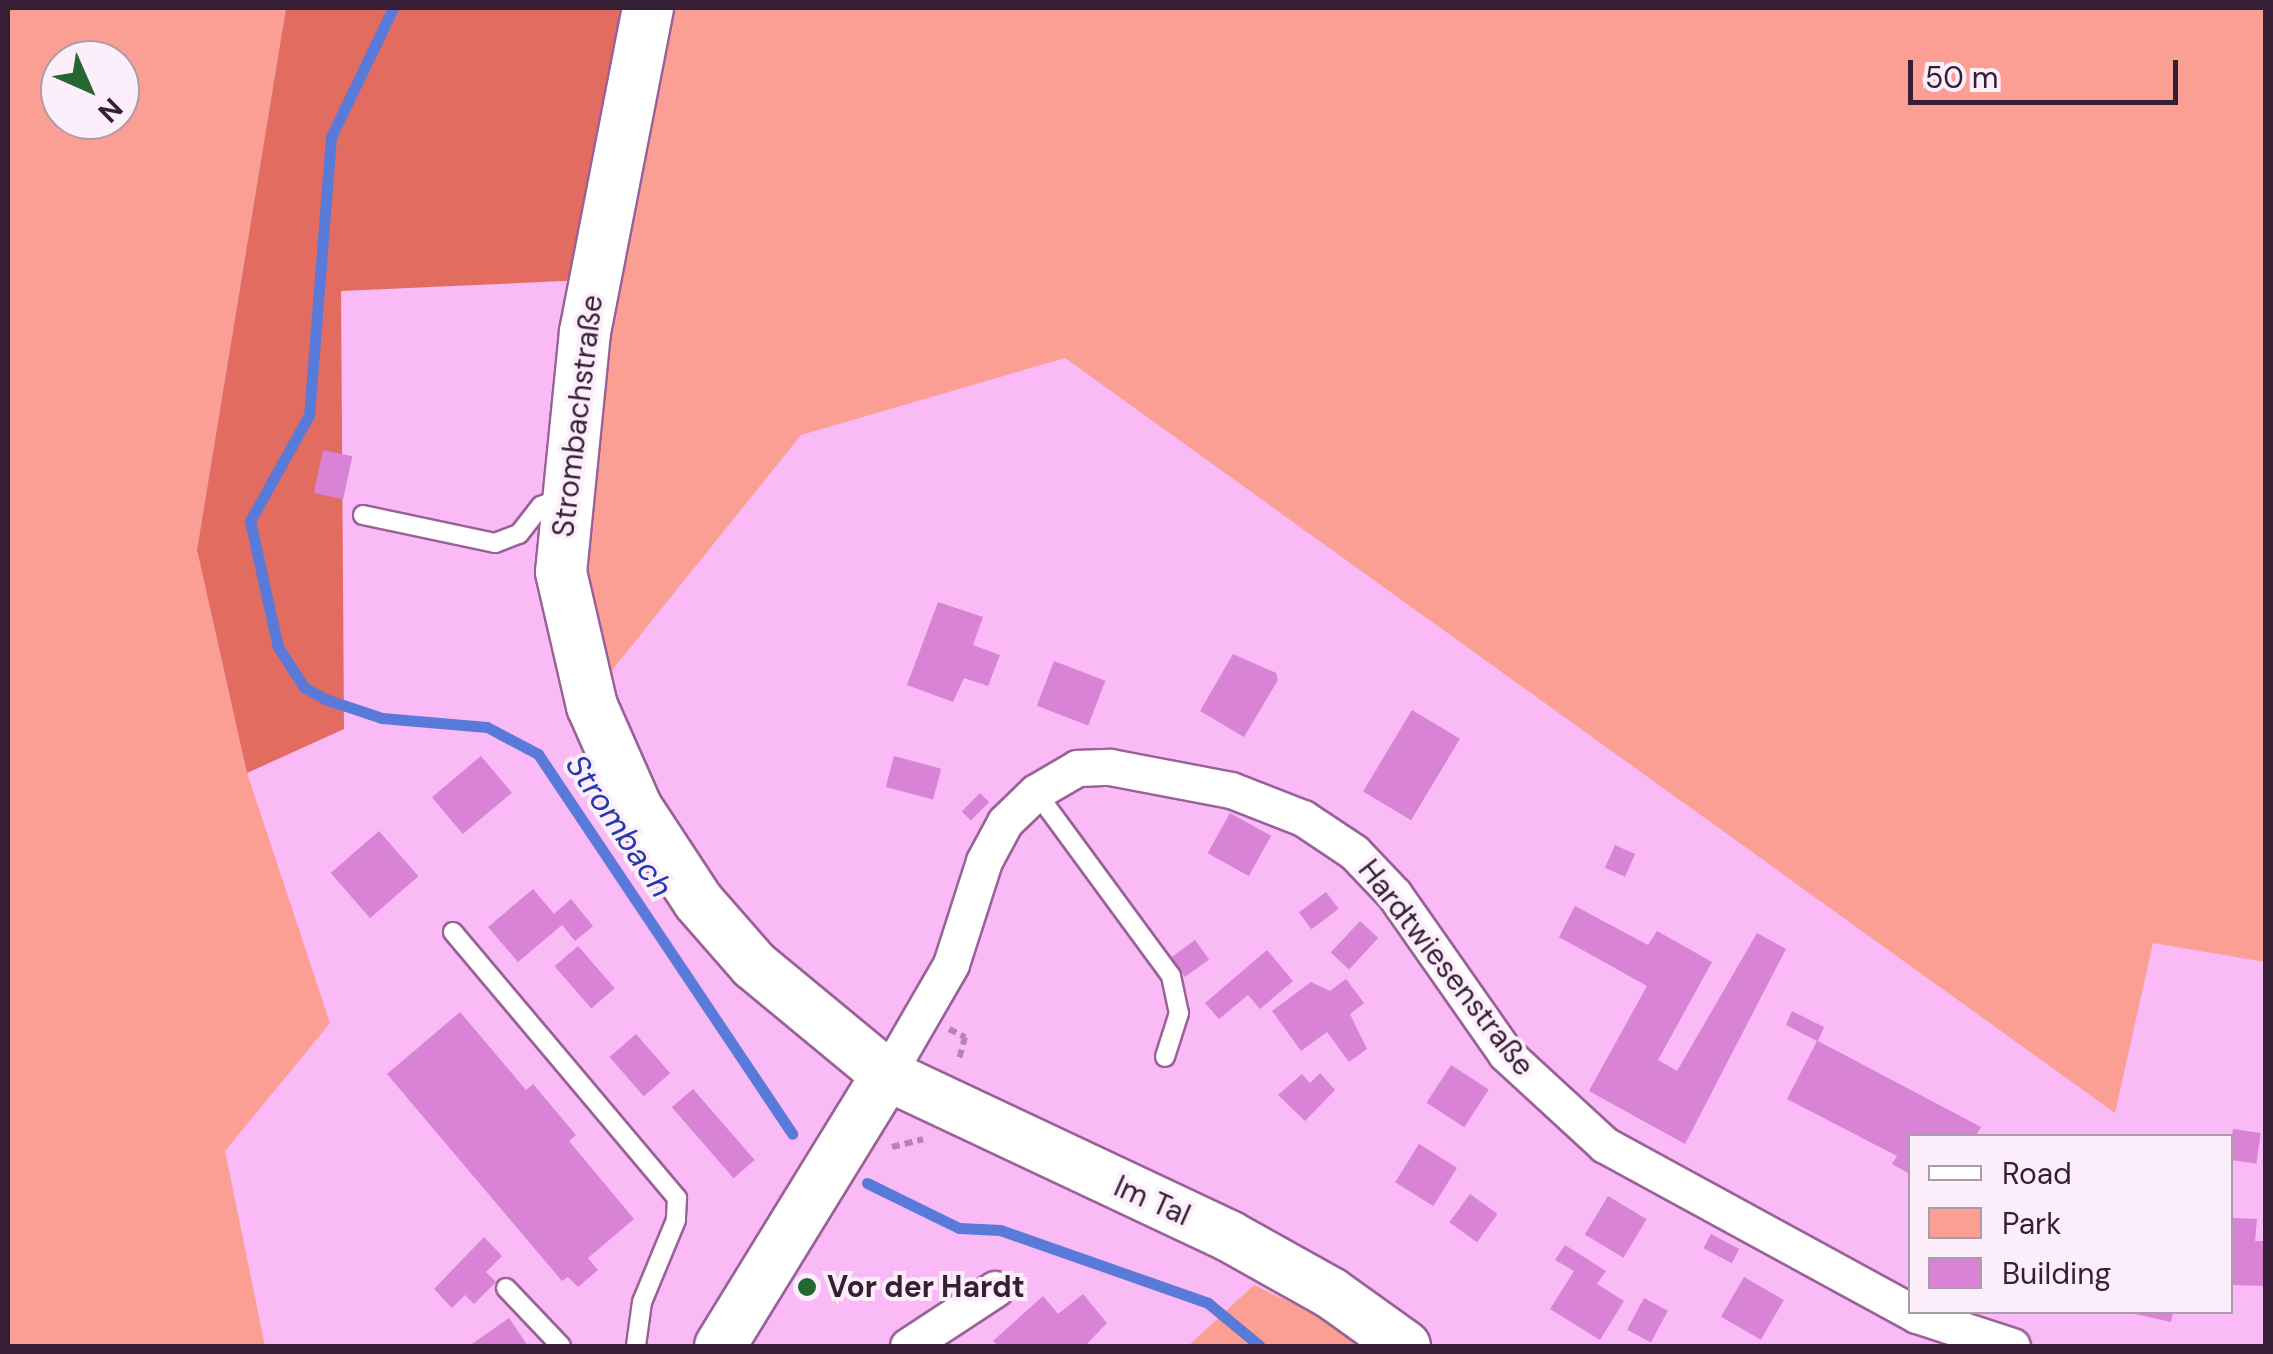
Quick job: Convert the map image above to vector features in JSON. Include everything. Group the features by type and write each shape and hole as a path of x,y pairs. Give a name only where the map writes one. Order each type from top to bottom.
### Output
{"main road":[{"name":"Strombachstraße","path":"648,8 584,332 564,496 561,572 592,706 638,808 698,901 754,965 887,1075"},
{"path":"720,1346 887,1075"},
{"name":"Im Tal","path":"887,1075 1230,1236 1331,1293 1404,1346"}],"street":[{"name":"Hardtwiesenstraße","path":"887,1075 951,964 991,848 1005,822 1036,792 1077,768 1110,767 1231,790 1303,818 1354,852 1394,894 1506,1054 1605,1145 1908,1310"},
{"path":"908,1346 995,1290"},
{"name":"Hardtwiesenstraße","path":"1915,1314 2012,1346"}],"lane":[{"path":"363,515 494,543 519,534 541,506 564,496"},
{"path":"1036,792 1170,976 1179,1013 1164,1057"},
{"path":"453,932 677,1198 676,1220 642,1302 636,1346"},
{"path":"506,1288 561,1346"}],"green space":[{"path":"8,8 286,8 197,550 247,773 330,1023 225,1151 265,1346 8,1346"},
{"path":"661,8 2265,8 2265,962 2153,943 2115,1113 1065,358 801,435 601,684 573,565"},
{"path":"1254,1285 1326,1320 1363,1346 1188,1346"}],"shaded area":[{"path":"286,8 637,8 586,280 341,291 344,729 247,773 197,550"}],"building":[{"path":"323,450 352,456 343,499 314,493"},
{"path":"938,602 983,617 973,645 1000,655 988,686 964,678 953,702 907,685"},
{"path":"1233,654 1276,673 1278,680 1244,737 1200,711"},
{"path":"1054,661 1105,681 1088,726 1037,706"},
{"path":"1412,710 1460,739 1411,820 1363,791"},
{"path":"481,756 512,793 463,834 432,797"},
{"path":"894,756 941,769 933,800 886,787"},
{"path":"980,793 989,802 971,821 962,811"},
{"path":"1230,813 1271,836 1249,876 1208,853"},
{"path":"379,831 418,876 370,918 331,873"},
{"path":"1615,845 1635,854 1625,877 1605,868"},
{"path":"533,889 554,914 571,899 593,926 575,941 562,925 518,962 488,927"},
{"path":"1326,892 1339,909 1311,929 1299,912"},
{"path":"1575,906 1648,945 1657,931 1712,962 1658,1060 1677,1071 1757,933 1786,949 1685,1144 1589,1091 1647,986 1559,937"},
{"path":"1360,921 1378,938 1349,969 1331,952"},
{"path":"1195,940 1209,959 1185,977 1171,958"},
{"path":"578,946 615,988 591,1009 555,966"},
{"path":"1267,950 1293,981 1260,1009 1248,995 1219,1019 1205,1003"},
{"path":"1346,979 1364,1003 1350,1014 1367,1049 1349,1062 1327,1032 1301,1051 1272,1011 1311,982 1330,991"},
{"path":"1792,1011 1824,1027 1818,1041 1981,1127 1977,1134 1908,1134 1908,1173 1892,1164 1897,1156 1787,1099 1817,1041 1786,1025"},
{"path":"460,1012 526,1090 533,1084 576,1135 569,1141 634,1219 588,1258 598,1270 578,1287 568,1277 562,1281 387,1074"},
{"path":"636,1034 670,1073 644,1096 610,1057"},
{"path":"1451,1065 1489,1090 1464,1127 1426,1103"},
{"path":"1320,1073 1335,1090 1305,1121 1278,1095 1302,1074 1310,1083"},
{"path":"693,1089 755,1160 734,1178 672,1107"},
{"path":"2233,1129 2261,1133 2256,1164 2233,1160"},
{"path":"1419,1144 1457,1168 1433,1206 1395,1182"},
{"path":"1470,1194 1498,1214 1477,1242 1449,1222"},
{"path":"1608,1196 1647,1219 1623,1258 1585,1235"},
{"path":"2233,1218 2257,1219 2255,1241 2266,1241 2266,1286 2233,1285"},
{"path":"1711,1234 1739,1249 1732,1263 1703,1248"},
{"path":"484,1237 502,1256 486,1272 496,1282 474,1304 465,1295 452,1308 434,1289"},
{"path":"1565,1245 1606,1271 1597,1284 1624,1301 1600,1340 1550,1309 1574,1271 1555,1260"},
{"path":"1744,1277 1784,1300 1761,1340 1721,1317"},
{"path":"1083,1294 1107,1323 1085,1346 998,1346 993,1341 1043,1296 1058,1314"},
{"path":"1644,1298 1668,1311 1651,1342 1627,1330"},
{"path":"2136,1314 2173,1314 2171,1322"},
{"path":"509,1318 528,1346 469,1346"}],"waterway":[{"name":"Strombach","path":"393,8 331,137 309,415 250,521 278,647 304,687 325,699 382,718 487,727 538,754 792,1134"},
{"name":"Strombach","path":"867,1183 959,1228 1000,1230 1208,1303 1260,1346"}],"place":[{"name":"Vor der Hardt","path":"807,1287"}]}
